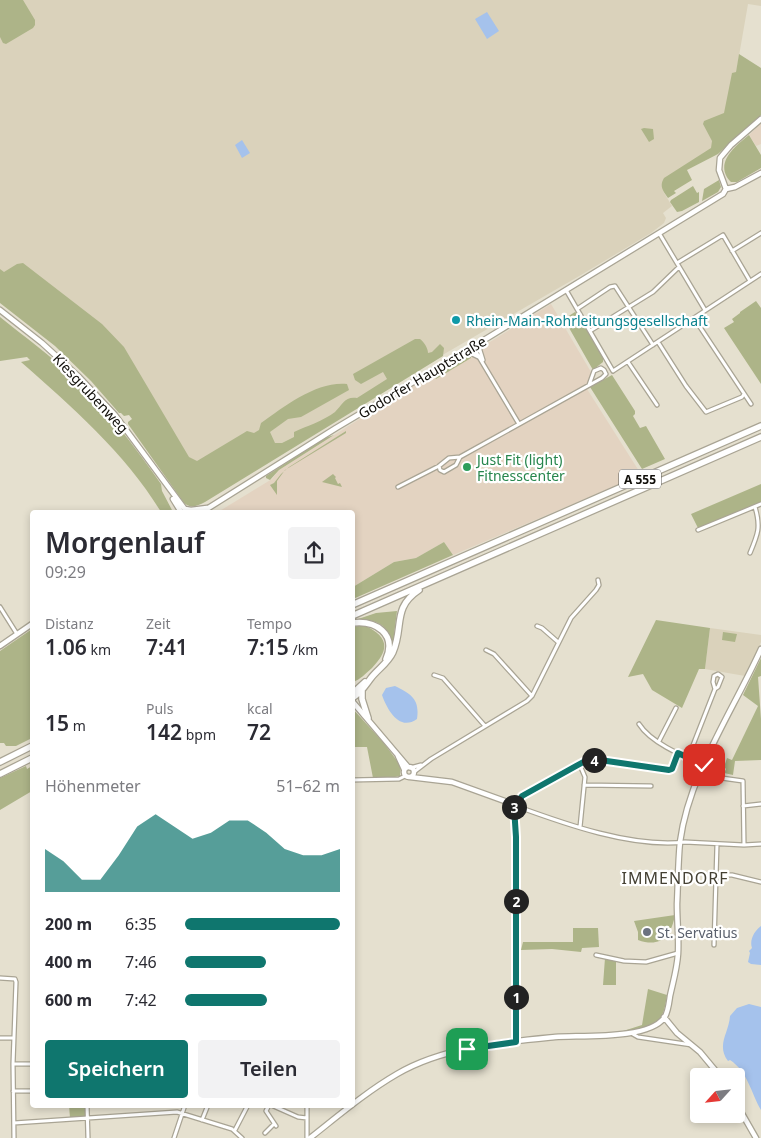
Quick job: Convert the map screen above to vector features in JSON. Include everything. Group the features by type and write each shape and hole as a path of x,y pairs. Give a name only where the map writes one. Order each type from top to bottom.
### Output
{"highway":[{"name":"A 555","path":"355,604 761,426"},
{"name":"A 555","path":"355,615 761,437"},
{"path":"355,696 393,653 399,618 406,602 411,596 435,580"},
{"path":"355,623 370,623 384,633 388,641 389,650 381,668"},
{"path":"355,688 361,688"},
{"path":"355,692 361,688"},
{"path":"361,688 362,699 368,718"},
{"path":"0,762 30,747"},
{"path":"0,774 30,759"}],"street":[{"path":"726,189 719,170 720,158 727,149 761,118"},
{"name":"Godorfer Hauptstraße","path":"206,510 336,428 478,344 723,194 726,189 735,187 761,172"},
{"path":"659,233 705,310"},
{"path":"732,252 761,234"},
{"path":"677,262 723,235 750,281"},
{"path":"590,331 658,288 679,267"},
{"path":"566,290 613,371 761,274"},
{"path":"577,309 610,287 615,286 653,345"},
{"name":"Kiesgrubenweg","path":"0,310 42,342 78,376 121,424 168,488 181,510"},
{"path":"694,318 751,404"},
{"path":"658,342 686,386 706,412 742,397 744,394"},
{"path":"478,344 484,363"},
{"path":"473,347 519,424"},
{"path":"462,353 472,353 478,356"},
{"path":"628,362 657,405"},
{"path":"399,487 439,466 449,458 460,458 605,376 604,370 601,368 594,371 589,385"},
{"path":"439,466 440,470 447,471 456,465 460,458"},
{"path":"698,530 761,504"},
{"name":"Godorfer Hauptstraße","path":"208,510 211,507"},
{"name":"Kiesgrubenweg","path":"191,510 211,507"},
{"path":"750,554 760,527 760,519 755,507"},
{"path":"355,780 399,779 526,701 532,696 571,618 596,590 599,584 598,580"},
{"path":"0,607 17,634"},
{"path":"0,646 30,625"},
{"path":"537,626 558,642"},
{"path":"355,1103 381,1084 410,1067 435,1057 458,1051 556,1037 631,1033 650,1028 664,1017 676,971 680,842 692,795 704,765 761,649"},
{"path":"486,650 494,654 532,696"},
{"path":"434,675 443,678 485,726"},
{"path":"688,758 715,689"},
{"path":"355,703 410,771 421,779 452,782 515,806 580,827 624,838 717,844 761,844"},
{"path":"659,742 676,708"},
{"path":"639,724 643,730 659,742 704,765"},
{"path":"516,1042 515,806 525,793 587,760 600,760 669,770 672,769 678,753"},
{"path":"579,763 584,772 580,827"},
{"path":"700,775 743,781 744,845"},
{"path":"584,785 651,786"},
{"path":"743,806 761,804"},
{"path":"714,945 717,844"},
{"path":"717,876 732,876 761,882"},
{"path":"596,956 646,962 678,953"},
{"path":"0,978 15,979 16,982 13,1064 14,1138"},
{"path":"664,1017 677,1033 693,1045 713,1068"},
{"path":"631,1033 638,1037 693,1045"},
{"path":"0,1038 14,1038"},
{"path":"13,1064 30,1064"},
{"path":"13,1091 30,1091"},
{"path":"87,1108 88,1138"},
{"path":"174,1138 183,1108"},
{"path":"202,1120 207,1108"},
{"path":"235,1130 246,1108"},
{"path":"265,1134 275,1125 266,1110 268,1108"},
{"path":"277,1108 298,1117 307,1118"},
{"path":"307,1108 308,1138"},
{"path":"308,1138 349,1108"},
{"path":"14,1123 182,1113 235,1130 242,1138"},
{"path":"745,1119 756,1138"}],"shaded area":[{"path":"0,0 761,0 761,6 748,4 723,148 668,180 663,191 672,206 663,213 666,218 664,223 651,233 581,275 207,491 0,278"},
{"path":"761,123 761,144 756,146 749,135"},
{"path":"551,304 591,372 587,389 639,471 634,478 453,555 444,542 416,558 394,562 355,586 355,510 221,510 272,479 279,470 410,387 469,355"},
{"path":"710,628 761,635 761,642 745,676 705,669"}],"green space":[{"path":"0,0 23,0 35,20 33,28 6,44 3,43 0,37"},
{"path":"739,54 761,68 761,115 718,154 687,170 692,180 674,191 676,193 668,198 662,186 664,178 711,148 712,141 703,124 704,121 724,113 732,73 736,72"},
{"path":"641,129 653,129 654,139 649,142"},
{"path":"749,135 761,155 761,168 737,182 731,182 724,169 725,162 732,150"},
{"path":"719,180 721,187 718,192 702,201 704,189"},
{"path":"693,186 697,193 699,192 699,202 677,212 670,202 671,200"},
{"path":"23,263 102,324 124,347 189,457 197,461 247,431 254,433 259,430 261,423 302,396 324,386 347,384 349,390 301,417 288,419 270,432 275,443 282,443 294,437 294,432 325,418 335,412 349,398 357,398 387,379 383,372 361,384 355,380 353,374 415,339 420,339 423,342 427,347 428,353 432,352 440,344 444,348 443,356 205,502 197,506 189,506 184,503 128,424 132,419 129,415 124,416 119,413 91,381 55,346 0,303 0,269 4,272 17,264"},
{"path":"756,301 761,308 761,384 724,328 734,322 732,319 740,312"},
{"path":"575,312 603,357 603,362 593,370 564,319"},
{"path":"0,317 56,362 98,402 131,442 161,484 162,491 172,510 160,510 132,470 115,451 21,362 30,360 27,357 0,361"},
{"path":"471,356 471,358 436,379 434,375 465,357"},
{"path":"612,375 635,411 633,416 640,428 646,426 665,459 642,469 590,387"},
{"path":"346,431 346,433 287,469 289,467"},
{"path":"334,435 279,470 270,480 266,478 266,476 325,438"},
{"path":"284,471 277,481 277,495 270,485"},
{"path":"333,474 338,484 340,483 342,487 322,482"},
{"path":"761,484 761,502 698,528 691,514"},
{"path":"444,542 453,555 355,598 355,586 394,562 416,558"},
{"path":"397,611 393,643 387,631 380,624 358,619 376,613"},
{"path":"656,620 710,628 705,669 699,669 682,708 652,690 643,674 628,677"},
{"path":"364,625 378,634 384,644 384,649 382,655 372,668 355,681 355,627"},
{"path":"30,630 30,739 16,746 6,746 4,743 0,743 0,651"},
{"path":"723,632 737,634 735,642 722,640"},
{"path":"761,658 761,676 758,677 761,760 735,761 733,775 724,773 727,758 732,760 758,706 743,695"},
{"path":"355,711 383,742 401,766 400,776 373,778 367,747 355,747"},
{"path":"26,766 27,769 30,767 30,792 0,810 0,778"},
{"path":"675,915 671,929 663,939 652,943 638,940 638,932 634,921"},
{"path":"573,928 598,928 599,947 582,948 581,952 552,949 521,950 523,942 573,942"},
{"path":"605,958 616,961 616,985 603,985"},
{"path":"648,989 667,995 662,1015 648,1026 617,1033 642,1025"},
{"path":"69,1108 85,1108 85,1117 70,1118"}],"water":[{"path":"487,12 499,31 487,39 475,19"},
{"path":"242,140 250,153 242,158 235,145"},
{"path":"395,686 410,695 416,702 417,719 405,723 399,721 387,706 382,695 386,688"},
{"path":"761,926 761,965 751,964 748,962 749,951 752,948 752,939"},
{"path":"749,1004 761,1007 761,1110 745,1077 745,1068 739,1068 730,1060 728,1061 723,1050 730,1016 737,1008"}],"place":[{"name":"Rhein-Main-Rohrleitungsgesellschaft","path":"456,320"},
{"name":"Just Fit (light) Fitnesscenter","path":"467,467"},
{"name":"St. Servatius","path":"647,932"}],"district":[{"name":"IMMENDORF","path":"675,878"}],"route":[{"path":"467,1049 516,1042 516,837 514,807 522,796 587,760 600,760 669,770 672,769 678,753 704,765"}]}
